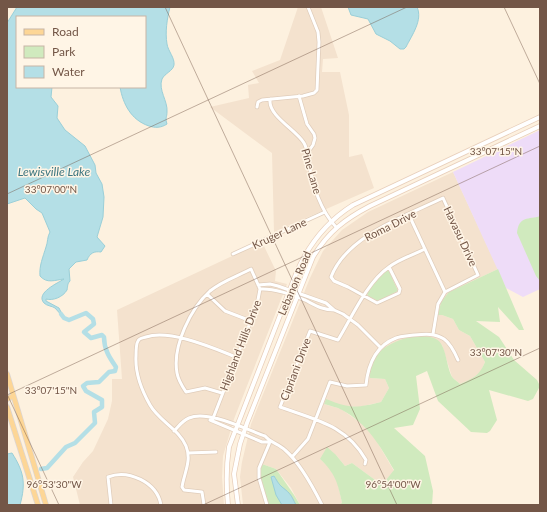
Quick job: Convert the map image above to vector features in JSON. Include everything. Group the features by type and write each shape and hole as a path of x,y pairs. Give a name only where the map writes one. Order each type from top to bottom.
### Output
{"main road":[{"path":"538,118 540,128"},
{"name":"Lebanon Road","path":"228,505 226,463 235,428 303,256 314,240 330,221 367,197 538,118"},
{"name":"Lebanon Road","path":"238,505 234,474 237,454 244,432 313,257 326,238 336,227 370,206 540,128"},
{"path":"7,374 46,505"},
{"path":"7,396 14,396"},
{"path":"7,399 14,396"},
{"path":"7,407 25,459 38,505"}],"street":[{"path":"257,107 256,105 258,101 299,96 314,93 317,90 320,54 318,32 308,7"},
{"path":"299,96 307,124 315,138 313,146 308,152"},
{"name":"Pine Lane","path":"271,99 270,104 276,115 302,140 308,152 313,180 324,212 336,227"},
{"name":"Roma Drive","path":"364,296 334,281 331,277 335,268 346,254 359,241 373,231 443,198"},
{"name":"Havasu Drive","path":"443,198 478,275 445,292"},
{"name":"Kruger Lane","path":"233,254 324,212"},
{"path":"408,215 445,292 438,304 433,334"},
{"path":"351,319 373,281 388,267 425,249"},
{"path":"364,296 378,304 400,293 400,289 388,267"},
{"name":"Highland Hills Drive","path":"207,294 221,283 251,269 260,290 257,305 212,419"},
{"path":"258,284 270,284 290,290 316,307 334,310"},
{"path":"260,290 268,288 288,295 297,295 326,303 334,310 351,319 381,348"},
{"path":"222,393 205,388 186,392 182,385 177,374 177,353 186,323 192,312 207,294 225,311 251,321"},
{"name":"Cipriani Drive","path":"316,420 280,407 310,331 338,340 351,319"},
{"path":"204,505 202,492 183,489 182,486 188,467 188,453 182,438 155,412 142,388 136,370 138,340 156,334 166,334 199,343 236,357"},
{"path":"292,457 308,439 330,382 348,386 366,385 372,358 387,343 397,338 420,334 433,334 445,340 451,347 458,360"},
{"path":"174,431 188,418 196,416 208,417 244,432 262,442 270,442"},
{"path":"316,420 329,425 350,438 361,451 366,460 365,464"},
{"path":"244,432 265,436 270,442 284,449 292,457 322,505"},
{"path":"267,505 259,478 259,468 270,442"},
{"path":"188,453 216,452"},
{"path":"111,505 107,479 109,476 128,475 145,482 157,494 161,505"}],"shaded area":[{"path":"298,7 321,7 338,58 323,59 322,72 340,72 349,115 349,157 362,154 374,188 274,232 272,153 210,107 249,98 248,85 259,83 252,71 280,60"},
{"path":"540,130 540,289 523,297 506,288 453,172"},
{"path":"453,172 498,269 449,292 438,315 453,319 459,330 470,336 485,362 480,373 472,379 460,384 452,377 442,345 370,378 385,379 389,388 381,402 359,407 343,406 326,400 324,404 341,409 361,423 373,435 394,471 382,485 352,463 345,466 336,455 320,459 330,468 337,479 342,503 338,505 300,505 291,488 276,469 262,464 261,479 268,505 243,505 240,477 251,424 310,278 323,251 342,230 368,212"},
{"path":"262,242 276,271 275,281 287,284 234,419 223,456 222,477 224,505 80,505 73,477 83,462 93,451 108,419 112,401 112,379 122,379 117,310"}],"green space":[{"path":"540,216 540,281 536,276 517,233 518,227 522,221"},
{"path":"498,269 524,330 519,330 498,307 500,322 476,321 499,337 514,360 537,380 540,386 533,399 528,401 489,390 497,420 487,433 471,432 438,401 427,371 416,376 420,409 413,425 394,428 425,456 433,491 432,505 338,505 342,503 337,484 329,469 320,459 327,447 345,466 352,463 382,485 394,470 378,444 366,429 342,410 324,404 326,399 348,406 359,406 381,402 389,388 385,379 370,378 370,367 374,358 392,343 416,336 427,336 440,342 451,374 460,384 476,376 485,362 470,336 459,330 453,319 438,315 441,302 449,292"},
{"path":"386,271 389,271 398,291 378,301 368,296 367,293 375,281"},
{"path":"262,464 276,469 300,505 268,505 261,479"}],"water":[{"name":"Lewisville Lake","path":"17,7 170,7 166,39 174,65 162,79 161,87 167,108 167,124 158,127 151,127 137,120 133,116 123,99 120,88 146,88 146,16 16,16 16,88 52,88 51,97 58,106 57,118 65,130 85,146 95,165 96,173 102,184 104,197 103,217 97,237 105,246 101,252 92,253 87,260 76,262 69,269 70,281 67,290 63,295 55,299 46,299 46,301 59,308 64,318 55,308 45,304 42,299 42,296 48,289 64,279 48,281 40,276 41,265 50,232 42,213 25,198 7,204 7,23"},
{"path":"348,7 417,7 419,17 414,32 406,47 404,49 400,49 390,41 376,34 368,19 351,15"},
{"path":"12,453 23,478 23,490 20,505 7,505 7,454"},
{"path":"274,476 280,485 287,491 296,505 282,505 276,495 271,477"}],"waterway":[{"path":"41,469 47,468 66,447 75,443 95,423 94,412 102,407 102,400 86,391 83,386 87,383 99,382 109,372 115,371 116,367 107,353 104,337 102,335 91,338 84,332 94,324 93,319 86,313 69,320 64,318 61,314"}]}
